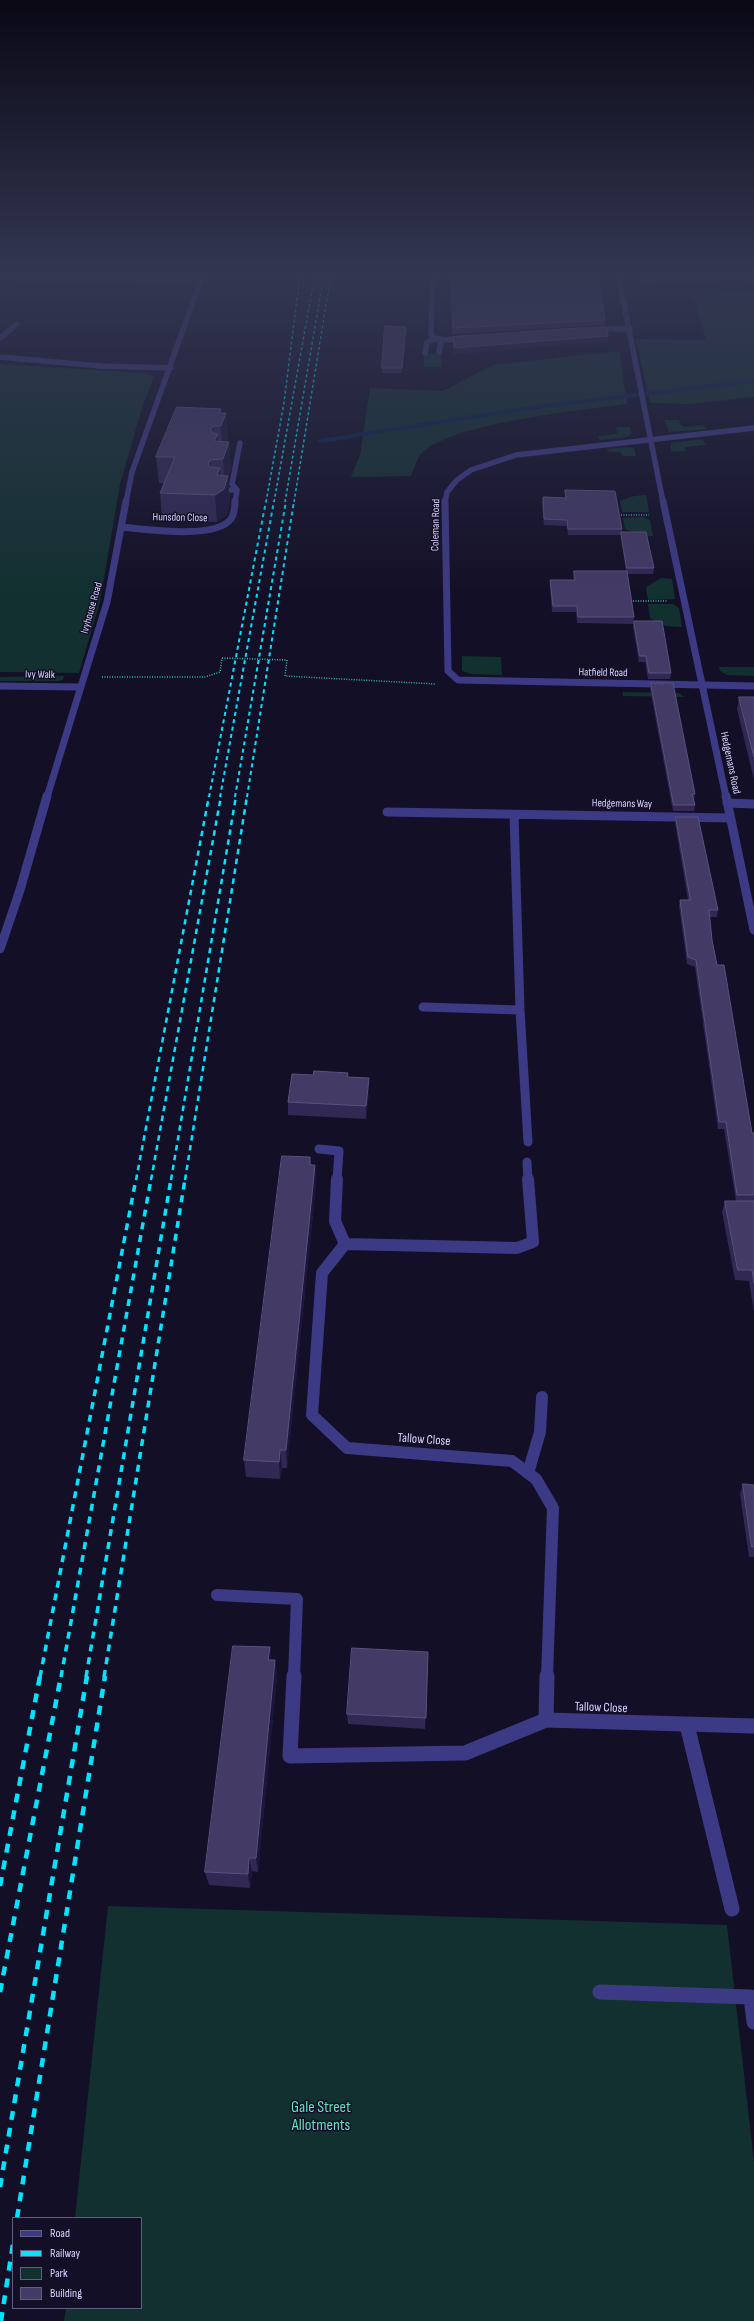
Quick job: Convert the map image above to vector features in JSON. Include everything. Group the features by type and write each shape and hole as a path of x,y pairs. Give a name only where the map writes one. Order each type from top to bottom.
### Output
{"street":[{"name":"Ivyhouse Road","path":"0,949 20,890 79,687 107,602 132,472 166,382"},
{"name":"Hedgemans Road","path":"641,382 650,439 668,516 754,930"},
{"name":"Coleman Road","path":"453,677 448,671 444,506 447,492 456,480 471,470 516,455 754,428"},
{"name":"Hunsdon Close","path":"121,527 197,530 223,526 231,518 237,490 232,484 240,443"},
{"path":"231,456 238,456"},
{"path":"214,490 237,490"},
{"name":"Hatfield Road","path":"453,677 458,680 468,681 754,686"},
{"name":"Ivy Walk","path":"0,686 79,687"},
{"path":"727,803 754,804"},
{"name":"Hedgemans Way","path":"387,812 730,818"},
{"path":"514,815 520,1010 528,1142"},
{"path":"423,1007 520,1010"},
{"path":"319,1150 339,1151 335,1221 345,1244 517,1248 533,1242 527,1162"},
{"name":"Tallow Close","path":"345,1244 322,1273 312,1414 347,1448 512,1461 536,1479 553,1508 546,1720 754,1726"},
{"path":"528,1473 540,1432 542,1397"},
{"path":"217,1595 296,1599 290,1756 465,1752 546,1720"},
{"path":"687,1725 732,1909"},
{"path":"600,1992 750,1997 754,2022"}],"path":[{"path":"612,515 668,516"},
{"path":"626,601 686,601"},
{"path":"83,676 204,677 220,672 222,658 287,660 285,676 437,684 453,677"}],"green space":[{"path":"0,382 152,382 142,408 120,484 100,602 79,673 0,672"},
{"path":"460,382 624,382 627,404 550,414 487,426 459,434 436,443 421,454 411,476 351,477 360,455 370,388 443,391"},
{"path":"645,382 754,382 754,397 690,404 650,403"},
{"path":"664,420 679,420 680,424 684,427 703,425 708,429 669,432"},
{"path":"616,427 630,427 632,433 627,437 600,440 598,436 617,434"},
{"path":"702,439 706,445 685,447 685,451 671,451 671,443"},
{"path":"628,447 634,448 636,456 623,456 620,452 609,452 606,449"},
{"path":"646,495 649,512 622,512 620,501 634,496"},
{"path":"642,517 650,520 653,536 643,536 625,529 623,518"},
{"path":"661,578 672,579 675,599 648,600 646,587"},
{"path":"648,604 673,604 679,608 682,627 665,626 650,618"},
{"path":"462,656 501,657 502,675 471,674 462,671"},
{"path":"719,667 754,667 754,676 727,675 720,671"},
{"path":"64,676 63,680 58,681 0,681 0,677"},
{"path":"623,692 679,693 684,697 623,696"},
{"name":"Gale Street Allotments","path":"108,1906 727,1925 754,2162 754,2321 64,2321 66,2309 142,2309 142,2217 75,2217"}],"building":[{"path":"177,407 221,409 219,413 226,413 221,426 213,426 211,430 213,433 218,434 214,441 229,442 223,459 210,460 208,464 210,467 220,468 217,475 228,476 224,489 215,495 160,493 175,457 156,457"},
{"path":"565,490 615,491 622,529 568,529 567,520 544,519 543,497 566,498"},
{"path":"621,532 646,532 654,568 627,568"},
{"path":"574,571 627,571 634,617 578,617 577,606 553,606 550,580 575,580"},
{"path":"634,621 662,621 671,673 649,673 646,656 640,656"},
{"path":"651,683 673,683 695,794 692,794 695,805 674,805"},
{"path":"739,697 754,697 754,757"},
{"path":"676,817 698,817 718,910 709,910 712,940 717,965 724,965 752,1133 754,1133 754,1195 737,1195 726,1122 719,1122 696,960 688,957 680,900 690,900"},
{"path":"314,1071 348,1073 347,1077 369,1078 366,1106 288,1102 292,1074 313,1075"},
{"path":"282,1156 310,1157 310,1165 315,1165 286,1450 280,1450 279,1462 244,1460"},
{"path":"725,1201 754,1201 754,1283 752,1270 738,1270"},
{"path":"743,1484 754,1485 754,1547 752,1547"},
{"path":"233,1646 270,1647 268,1660 275,1660 256,1858 249,1858 248,1874 205,1872"},
{"path":"352,1648 428,1652 426,1718 347,1714"}],"waterway":[{"path":"320,441 536,407 743,382"}],"railway":[{"path":"266,502 287,382"},
{"path":"274,502 296,382"},
{"path":"285,502 305,382"},
{"path":"294,502 313,382"},
{"path":"209,797 266,501"},
{"path":"220,797 274,501"},
{"path":"235,797 286,501"},
{"path":"247,797 294,501"},
{"path":"136,1180 209,796"},
{"path":"151,1180 221,796"},
{"path":"171,1180 236,796"},
{"path":"185,1180 247,796"},
{"path":"40,1677 136,1179"},
{"path":"61,1677 151,1179"},
{"path":"86,1677 171,1179"},
{"path":"104,1677 185,1179"},
{"path":"0,1886 40,1676"},
{"path":"0,1992 61,1676"},
{"path":"0,2187 87,1676"},
{"path":"17,2217 105,1676"},
{"path":"1,2321 12,2250"}]}
